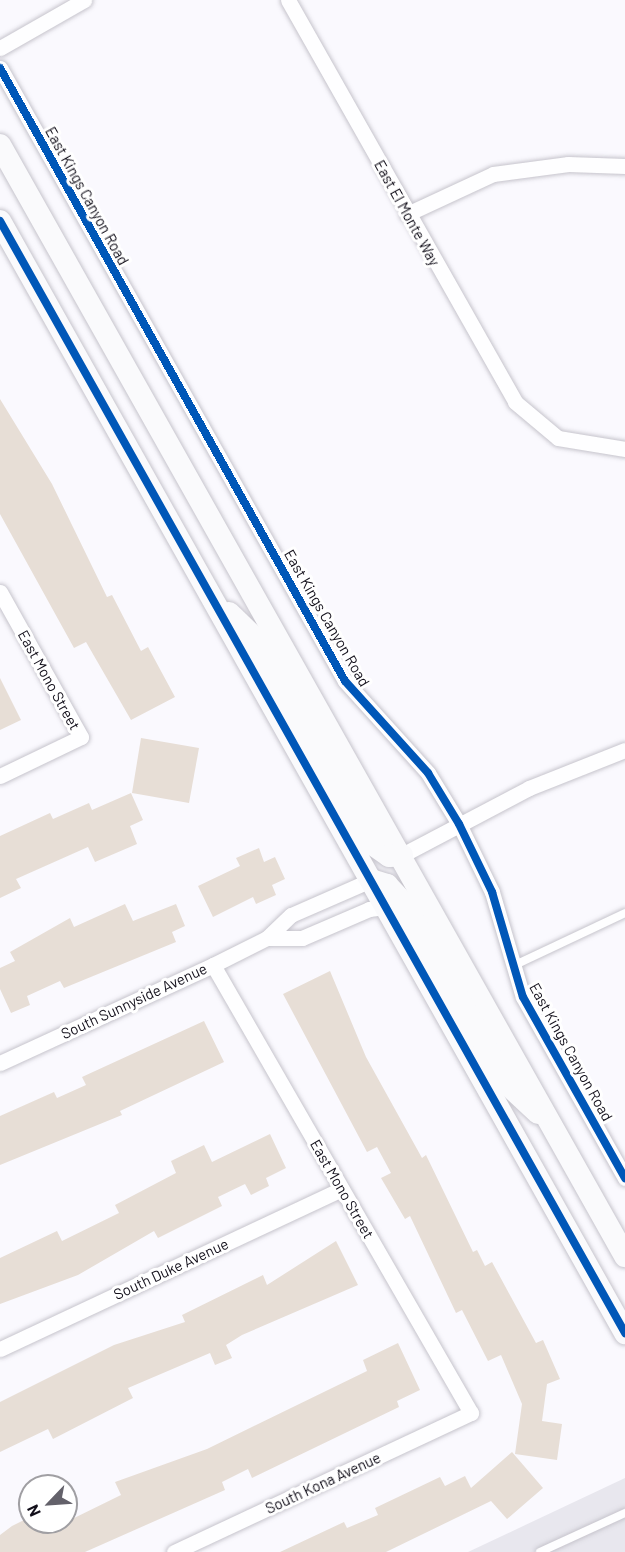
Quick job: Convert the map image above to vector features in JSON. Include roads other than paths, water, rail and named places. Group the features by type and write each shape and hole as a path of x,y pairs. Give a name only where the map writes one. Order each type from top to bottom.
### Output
{"main road":[{"path":"0,145 402,855 625,1256"},
{"path":"0,221 625,1333"},
{"path":"214,600 256,639 372,844 389,856 402,855"},
{"path":"371,880 387,885 404,903 508,1085 552,1126"}],"street":[{"path":"0,48 84,0"},
{"name":"East El Monte Way","path":"288,0 497,377 533,421 558,438 625,449"},
{"name":"East Kings Canyon Road","path":"0,68 345,681 428,773 459,824 492,892 512,967 523,997 625,1178"},
{"path":"407,213 462,185 505,171 568,164 625,166"},
{"name":"East Mono Street","path":"0,592 81,737 0,776"},
{"path":"402,855 573,767 625,750"},
{"name":"South Sunnyside Avenue","path":"0,1063 213,965 267,938 291,915 371,880"},
{"name":"South Sunnyside Avenue","path":"267,938 302,938 369,909 385,907"},
{"name":"East Mono Street","path":"213,965 471,1413"},
{"name":"South Duke Avenue","path":"0,1349 341,1189"},
{"name":"South Kona Avenue","path":"174,1552 471,1413"}],"lane":[{"path":"512,967 625,913"},
{"path":"540,1552 625,1513"}]}
